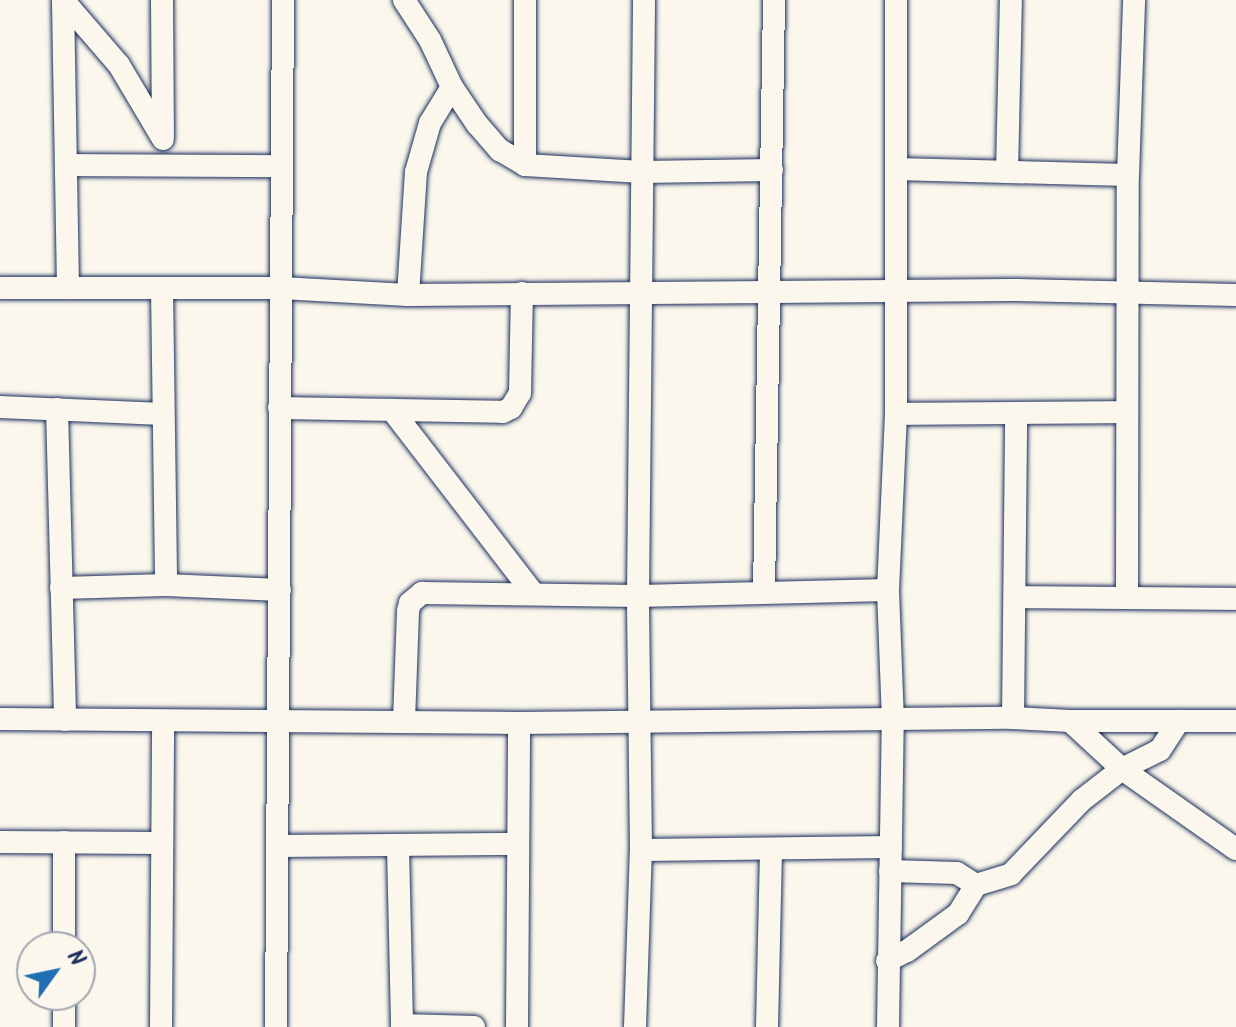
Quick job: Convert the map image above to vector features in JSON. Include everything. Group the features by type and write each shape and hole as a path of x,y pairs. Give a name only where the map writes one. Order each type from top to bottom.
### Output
{"street":[{"path":"63,0 119,65 163,139"},
{"path":"63,0 68,288"},
{"path":"162,0 163,139 167,166"},
{"path":"276,1027 283,0"},
{"path":"404,0 430,40 452,87 500,150 525,165 642,172 772,170"},
{"path":"525,0 525,165"},
{"path":"635,1027 641,850 638,596 644,0"},
{"path":"764,592 774,0"},
{"path":"888,1027 893,721 888,590 896,414 896,0"},
{"path":"1007,172 1011,0"},
{"path":"1127,596 1128,175 1134,0"},
{"path":"408,295 416,172 430,123 452,87"},
{"path":"67,165 281,166"},
{"path":"896,169 1128,175"},
{"path":"0,288 281,288 408,295 770,291 1236,295"},
{"path":"162,289 166,585"},
{"path":"279,408 503,412 511,408 520,393 522,293"},
{"path":"0,407 163,414"},
{"path":"57,409 65,720"},
{"path":"392,410 533,593"},
{"path":"896,414 1127,412"},
{"path":"1013,718 1016,415"},
{"path":"61,588 166,585 280,590"},
{"path":"404,721 408,611 416,596 533,593 638,596 888,590"},
{"path":"1016,597 1236,599"},
{"path":"0,719 519,723 1013,718 1236,721"},
{"path":"161,1027 163,721"},
{"path":"1070,721 1122,769 1236,849"},
{"path":"887,961 958,914 976,885 1011,874 1082,800 1122,769 1160,750 1179,721"},
{"path":"517,1027 519,723"},
{"path":"0,842 161,843"},
{"path":"64,842 64,931"},
{"path":"279,846 518,844"},
{"path":"398,847 402,1026 474,1027"},
{"path":"641,850 891,847"},
{"path":"767,1027 771,850"},
{"path":"890,871 957,873 976,885"}]}
